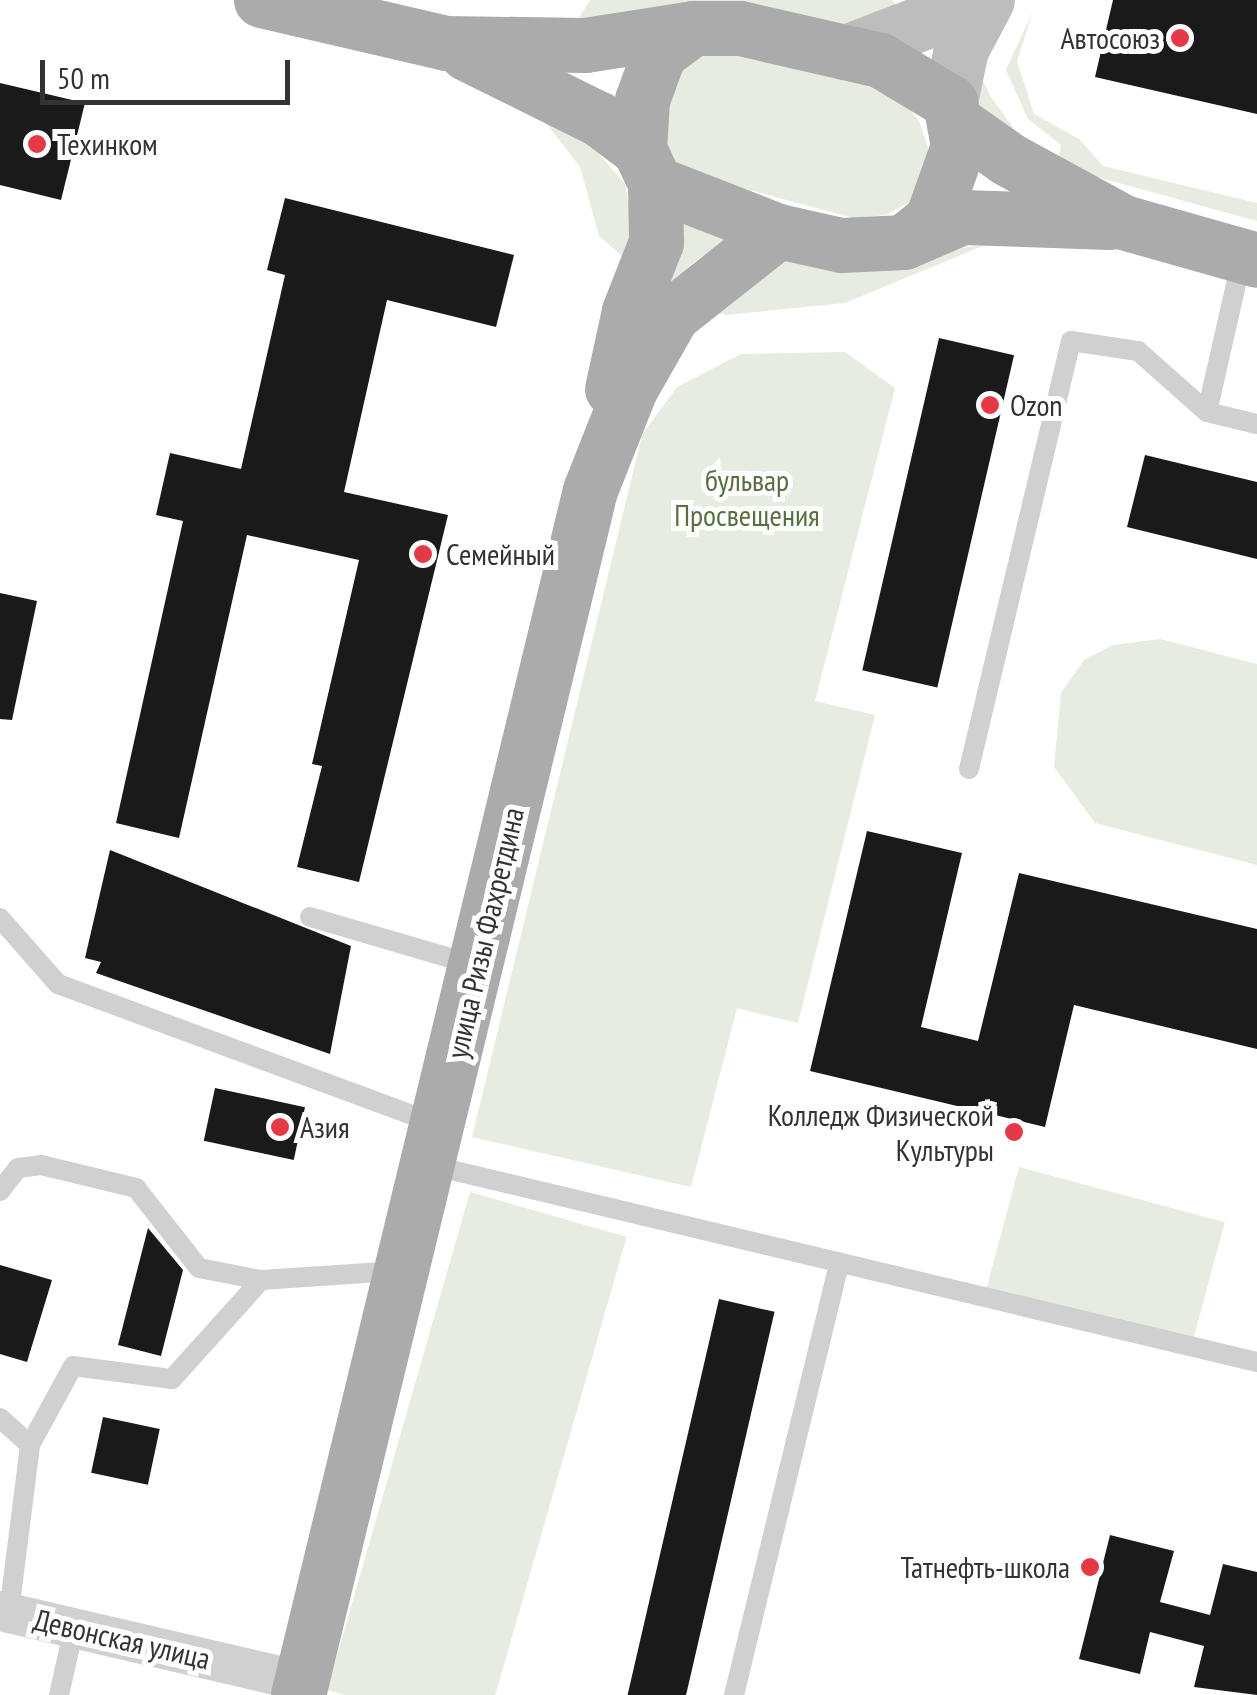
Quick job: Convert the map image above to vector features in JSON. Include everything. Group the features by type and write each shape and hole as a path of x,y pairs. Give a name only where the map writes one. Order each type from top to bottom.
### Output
{"main road":[{"path":"261,0 446,43 585,45 693,28 740,28 880,60 954,113 1008,159 1123,222 1250,258"},
{"path":"590,490 629,310 656,242 642,100 659,53 693,28"},
{"path":"446,43 599,119 647,166 778,231 841,245 904,242 962,217 1123,222"},
{"path":"904,242 932,219 958,146 954,113"},
{"name":"улица Ризы Фахретдина","path":"300,1688 590,490 630,389 672,316 778,231"}],"street":[{"path":"846,52 921,23 948,0"},
{"path":"954,113 961,49 986,0"},
{"name":"Девонская улица","path":"4,1611 300,1688"}],"lane":[{"path":"1207,412 1250,258"},
{"path":"969,769 1071,340 1138,351 1207,412 1257,424"},
{"path":"310,917 477,966"},
{"path":"0,918 58,984 434,1144 839,1263 1257,1362"},
{"path":"0,1192 18,1168 41,1165 136,1188 200,1268 261,1280 402,1271"},
{"path":"734,1695 839,1263"},
{"path":"4,1611 30,1445 72,1366 172,1379 261,1280"},
{"path":"0,1418 30,1445"},
{"path":"58,1695 74,1628"}],"green space":[{"path":"590,0 892,0 905,16 850,35 572,29"},
{"path":"1033,11 1017,61 1034,114 1079,139 1103,166 1257,203 1257,221 1057,166 1061,145 1028,119 1006,70"},
{"path":"695,46 856,79 901,98 919,121 929,151 920,196 886,215 854,218 700,177 669,158 655,137 667,67"},
{"path":"973,62 991,97 1028,148 980,125"},
{"path":"546,123 592,146 625,184 632,219 628,261 599,236 580,167"},
{"path":"670,202 741,230 690,265 671,290 659,284"},
{"path":"985,245 845,303 726,315 697,306 795,254 920,254"},
{"name":"бульвар Просвещения","path":"845,352 895,388 815,701 875,715 798,1023 737,1008 691,1187 472,1137 642,435 677,387 741,354"},
{"path":"1160,639 1257,664 1257,865 1095,823 1054,767 1061,693 1084,660 1113,645"},
{"path":"1019,1167 1225,1222 1190,1353 984,1298"},
{"path":"470,1192 627,1237 495,1695 345,1695 327,1690"}],"building":[{"name":"Автосоюз","path":"1113,0 1257,0 1257,114 1095,77"},
{"name":"Техинком","path":"0,83 85,103 61,200 0,185"},
{"path":"285,198 514,255 496,327 387,300 344,492 448,515 359,882 297,867 322,766 312,764 359,560 247,535 179,838 116,823 183,521 156,515 170,453 241,469 285,275 267,270"},
{"path":"939,338 1014,355 937,688 862,670"},
{"path":"1145,455 1257,482 1257,559 1127,527"},
{"path":"0,593 37,601 12,720 0,719"},
{"path":"867,831 962,853 921,1027 978,1041 1019,873 1257,929 1257,1049 1074,1005 1045,1127 810,1071"},
{"path":"110,850 351,946 330,1054 96,973 101,962 85,958"},
{"path":"215,1088 305,1107 294,1160 204,1141"},
{"path":"148,1228 183,1270 161,1356 118,1345"},
{"path":"0,1265 52,1280 27,1362 0,1354"},
{"path":"719,1299 775,1312 686,1695 628,1695"},
{"path":"103,1417 160,1429 148,1485 91,1473"},
{"path":"1110,1535 1174,1551 1160,1602 1210,1615 1223,1564 1257,1572 1257,1695 1194,1687 1204,1646 1150,1632 1140,1674 1079,1659"}],"place":[{"name":"Автосоюз","path":"1180,38"},
{"name":"Техинком","path":"37,144"},
{"name":"Ozon","path":"990,405"},
{"name":"Семейный","path":"423,554"},
{"name":"Азия","path":"280,1127"},
{"name":"Колледж Физической Культуры","path":"1014,1132"},
{"name":"Татнефть-школа","path":"1090,1567"}]}
